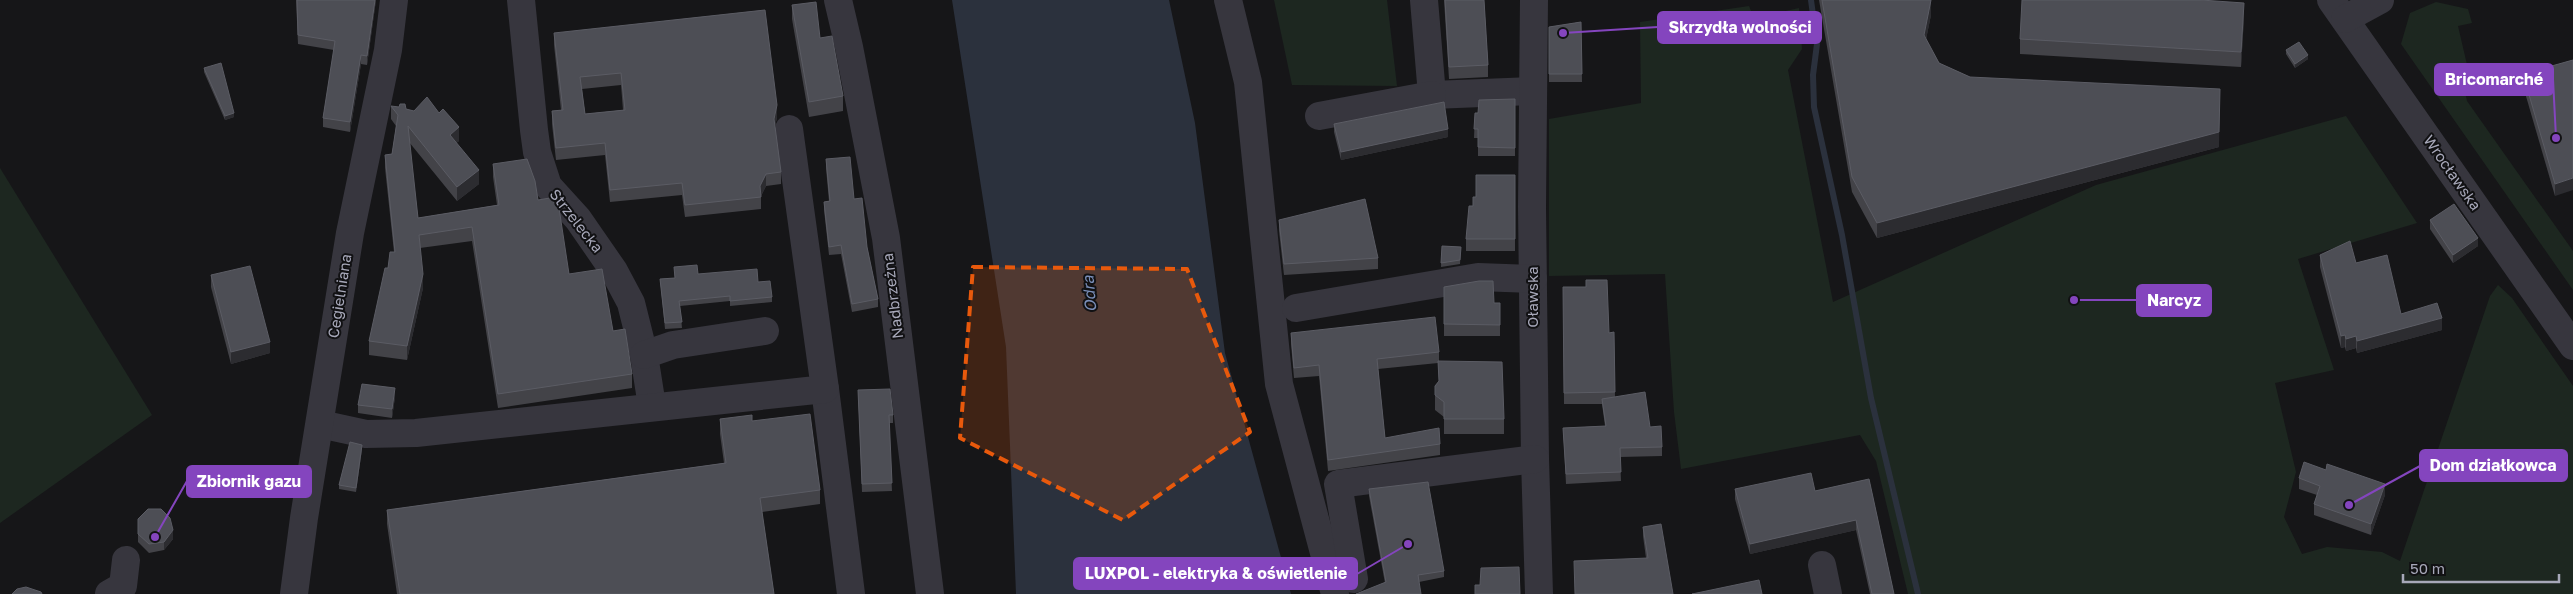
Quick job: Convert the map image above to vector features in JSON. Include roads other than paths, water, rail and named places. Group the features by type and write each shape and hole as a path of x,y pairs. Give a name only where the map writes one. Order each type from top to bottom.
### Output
{"street":[{"name":"Cegielniana","path":"294,594 350,233 388,50 394,0"},
{"name":"Strzelecka","path":"521,0 537,152 548,186 578,219 614,271 630,304 644,355 652,406"},
{"name":"Nadbrzeżna","path":"838,0 850,47 886,238 930,594"},
{"path":"1228,0 1248,82 1279,384 1344,586"},
{"path":"1424,0 1432,95"},
{"name":"Oławska","path":"1534,0 1532,91 1533,279 1539,594"},
{"path":"2338,9 2380,0"},
{"name":"Wrocławska","path":"2338,9 2573,346"},
{"path":"1319,116 1432,95 1532,91"},
{"path":"789,128 851,594"},
{"path":"1296,308 1478,277 1533,279"},
{"path":"644,355 673,345 765,331"},
{"path":"320,424 366,434 416,433 476,428 652,406 825,389"},
{"path":"1344,586 1338,484 1535,459"},
{"path":"109,594 123,586 126,560"},
{"path":"1822,565 1828,594"}],"water":[{"name":"Odra","path":"952,0 1169,0 1195,123 1225,353 1291,594 1016,594 1006,347"}],"waterway":[{"path":"1811,0 1817,44 1813,75 1814,107 1842,235 1871,398 1918,594"}],"place":[{"name":"Skrzydła wolności","path":"1563,33"},
{"name":"Bricomarché","path":"2556,138"},
{"name":"Narcyz","path":"2074,300"},
{"name":"Dom działkowca","path":"2349,505"},
{"name":"Zbiornik gazu","path":"155,537"},
{"name":"LUXPOL - elektryka & oświetlenie","path":"1408,544"}]}
